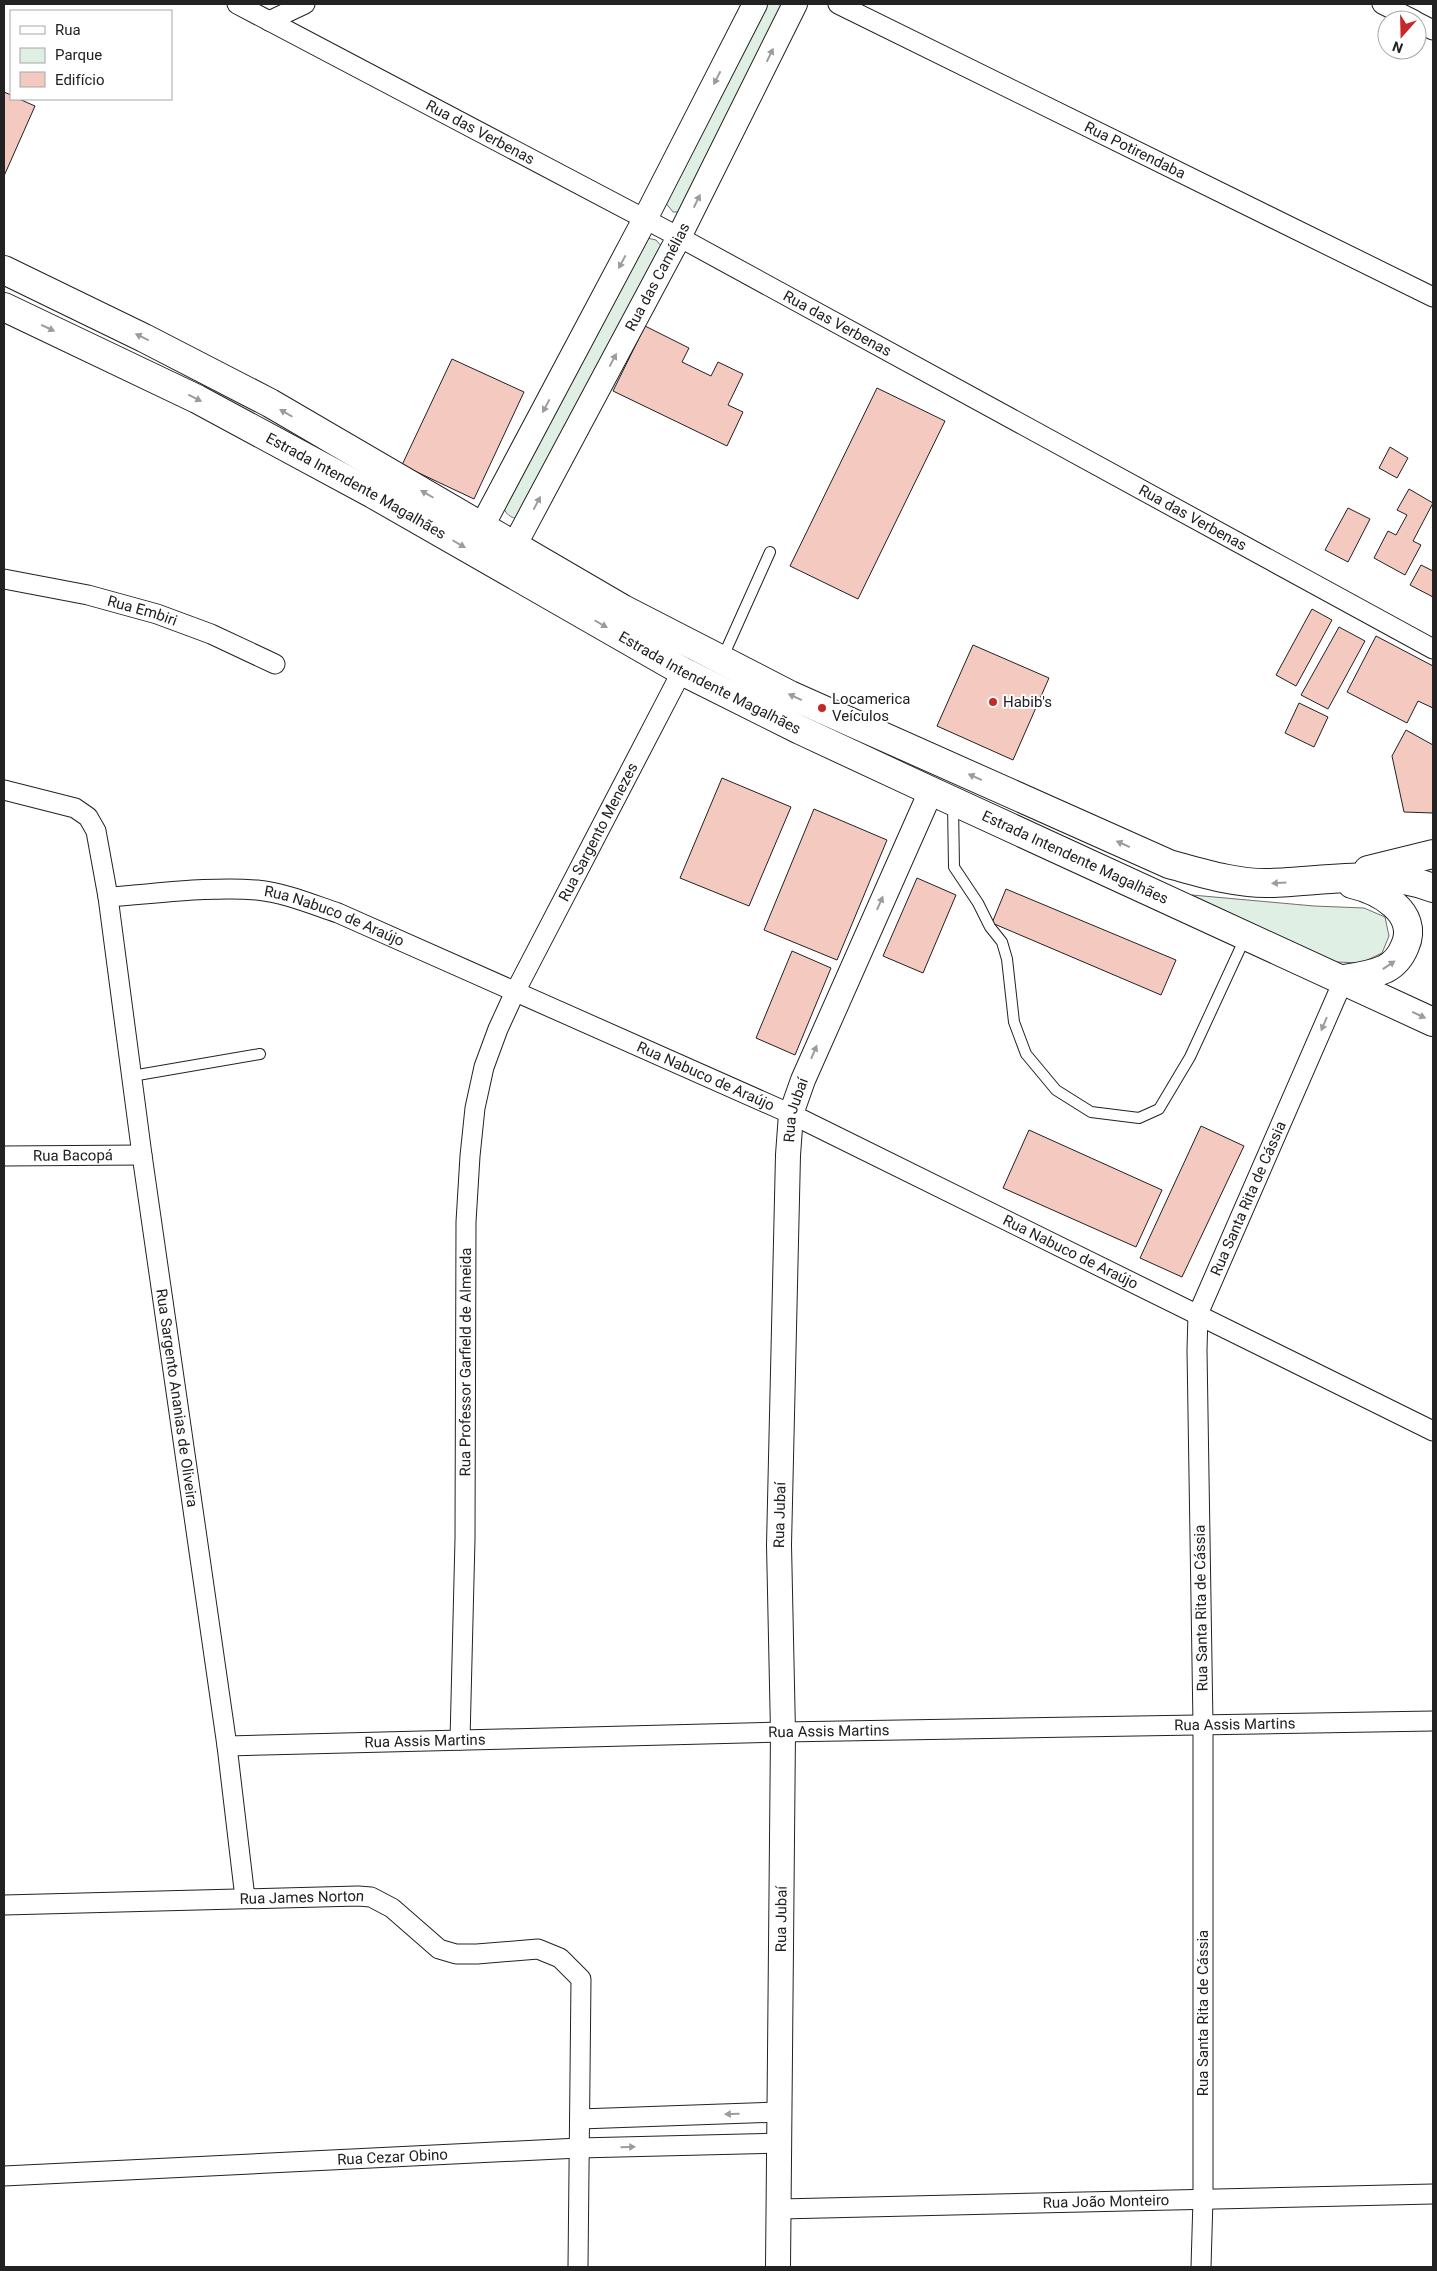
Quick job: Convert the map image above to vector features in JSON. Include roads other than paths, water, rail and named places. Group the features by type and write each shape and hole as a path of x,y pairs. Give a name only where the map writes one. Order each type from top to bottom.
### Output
{"main road":[{"name":"Estrada Intendente Magalhães","path":"4,270 144,338 270,403 623,609 721,660 790,695 1169,864 1219,878 1268,883 1328,879 1395,879 1433,888"},
{"name":"Estrada Intendente Magalhães","path":"4,307 197,399 373,494 682,671 800,730 1344,979 1433,1022"},
{"path":"1328,879 1433,854"},
{"path":"1328,879 1356,885 1383,896 1400,909 1407,925 1408,939 1400,958 1386,969 1364,976 1344,979"}],"street":[{"name":"Rua das Verbenas","path":"237,4 679,237 1433,649"},
{"path":"269,21 305,4"},
{"path":"482,526 645,219 755,4"},
{"name":"Rua das Camélias","path":"514,546 679,237 795,4"},
{"name":"Rua Potirendaba","path":"838,4 1433,297"},
{"path":"1382,4 1394,10"},
{"name":"Rua Embiri","path":"4,579 88,595 157,614 211,634 275,664"},
{"name":"Rua Sargento Menezes","path":"515,992 682,671"},
{"path":"4,790 66,805 88,817 96,831 108,897"},
{"name":"Rua Jubaí","path":"778,2267 783,1732 779,1545 788,1155 791,1114 823,1031 942,796"},
{"name":"Rua Nabuco de Araújo","path":"108,897 220,890 257,890 288,895 338,913 791,1114 1433,1431"},
{"name":"Rua Sargento Ananias de Oliveira","path":"108,897 142,1155 226,1746 245,1898"},
{"name":"Rua Santa Rita de Cássia","path":"1201,2267 1203,2199 1203,1725 1198,1314 1344,979"},
{"name":"Rua Professor Garfield de Almeida","path":"460,1740 465,1539 466,1222 470,1156 476,1108 484,1067 498,1029 515,992"},
{"name":"Rua Bacopá","path":"4,1156 142,1155"},
{"name":"Rua Assis Martins","path":"226,1746 783,1732 1433,1721"},
{"name":"Rua James Norton","path":"4,1904 372,1897 392,1908 439,1949 446,1952 477,1954 538,1949 560,1958 580,1980 578,2267"},
{"path":"580,2119 780,2112"},
{"name":"Rua Cezar Obino","path":"4,2176 579,2148 780,2144"},
{"name":"Rua João Monteiro","path":"780,2209 1433,2194"}],"lane":[{"path":"721,660 770,552"},
{"path":"942,796 954,867 978,903 990,927 1002,942 1007,959 1014,1022 1026,1054 1056,1090 1092,1112 1139,1118 1159,1109 1190,1057 1247,935"},
{"path":"132,1076 260,1054"}],"place":[{"name":"Habib's","path":"993,702"},
{"name":"Locamerica Veículos","path":"822,708"}]}
